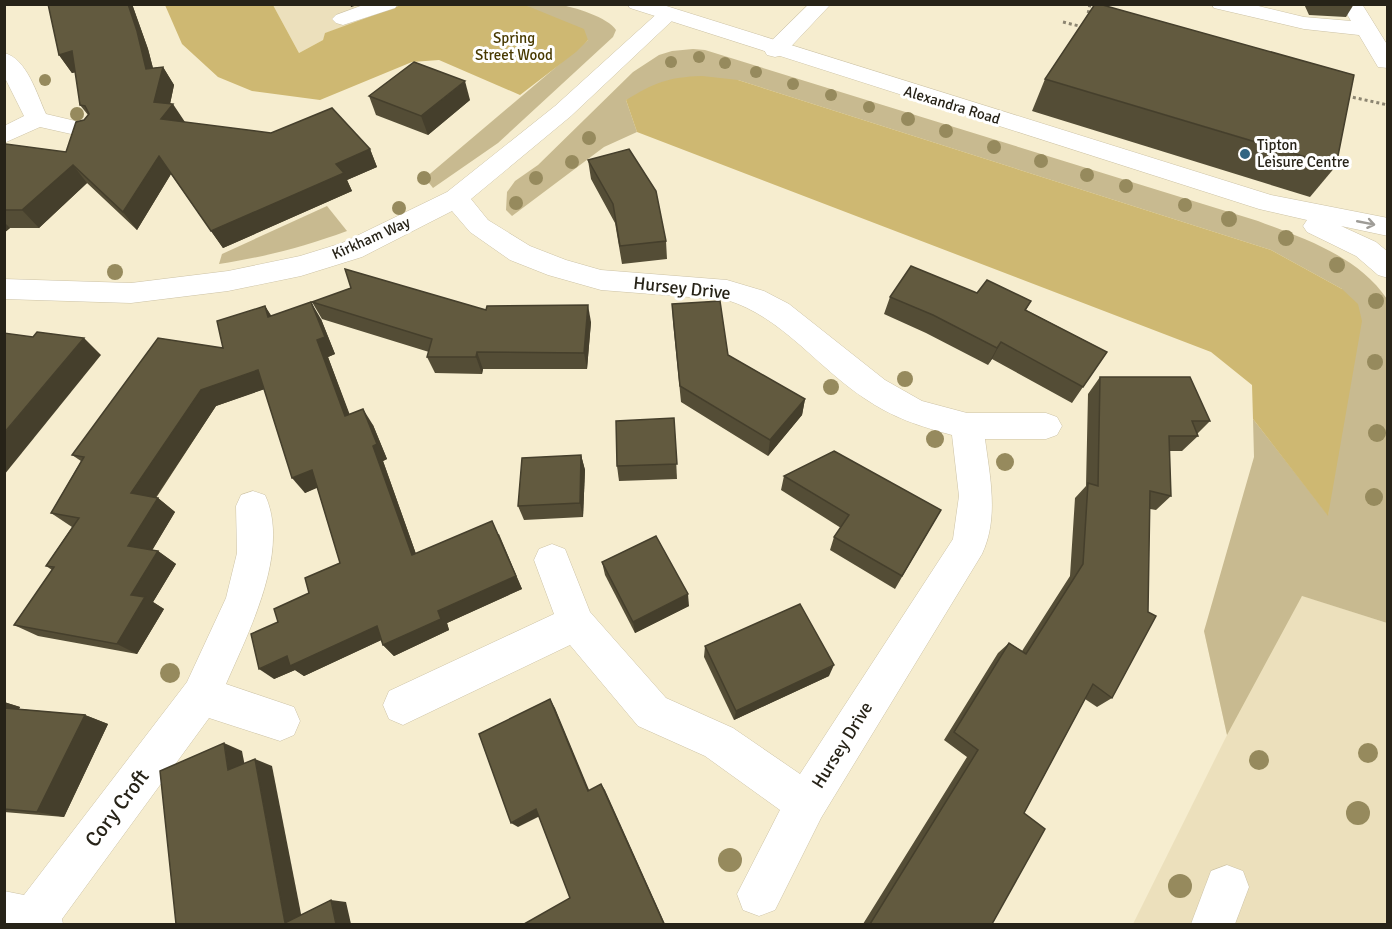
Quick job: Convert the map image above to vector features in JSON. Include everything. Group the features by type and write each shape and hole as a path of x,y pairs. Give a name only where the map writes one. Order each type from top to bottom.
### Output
{"street":[{"path":"343,19 388,4"},
{"name":"Alexandra Road","path":"637,4 775,50 1268,203 1388,227"},
{"path":"775,50 821,4"},
{"path":"1221,4 1304,23 1365,30"},
{"path":"1351,4 1386,62"},
{"name":"Kirkham Way","path":"6,292 131,293 228,282 301,266 352,250 456,198 563,111 668,14"},
{"path":"4,59 10,64 37,119"},
{"path":"4,135 37,119 89,131"},
{"name":"Hursey Drive","path":"456,198 479,226 520,253 558,268 601,280 727,290 754,298 779,312 874,389 914,412 966,426 1046,426"},
{"name":"Alexandra Road","path":"1268,203 1366,249 1388,268"},
{"name":"Hursey Drive","path":"759,894 806,804 970,543 976,496 966,426"},
{"name":"Cory Croft","path":"26,919 201,696 244,599 255,553 253,506"},
{"name":"Hursey Drive","path":"552,560 576,623 652,712 719,742 806,804"},
{"path":"403,705 576,623"},
{"path":"201,696 280,721"}],"path":[{"path":"1063,22 1086,28 1090,4"},
{"path":"1342,95 1388,105"}],"shaded area":[{"path":"551,4 573,8 599,17 616,30 613,37 498,143 433,188 425,178 588,40 525,5"},
{"path":"273,5 403,5 326,33 323,40 299,53"},
{"path":"693,49 705,50 1258,221 1312,242 1346,260 1361,271 1387,299 1387,623 1302,596 1227,735 1204,631 1254,457 1253,419 1328,515 1342,289 1271,250 738,80 626,100 637,132 604,147 512,216 506,210 507,192 515,181 538,165 633,72 659,55"},
{"path":"327,206 347,231 284,251 219,264 222,254"},
{"path":"1303,596 1387,623 1387,924 1133,924 1227,735 1204,631"}],"green space":[{"name":"Spring Street Wood","path":"404,4 525,5 584,29 588,40 520,95 439,60 412,62 320,100 252,91 218,77 182,44 165,5 273,5 299,53 323,40 325,33"},
{"path":"702,76 738,80 1271,250 1342,289 1358,304 1362,321 1328,516 1253,419 1252,385 1211,352 637,132 626,100 662,82"}],"building":[{"path":"48,4 128,4 146,69 163,67 154,102 173,104 161,119 271,133 332,108 370,149 336,164 344,173 211,231 159,156 123,212 73,165 22,210 4,210 4,146 6,144 66,152 76,122 84,120 89,114 85,106 80,105 72,51 59,55"},
{"path":"1095,4 1354,75 1336,166 1045,79"},
{"path":"414,62 465,81 421,116 369,96"},
{"path":"629,149 656,191 666,241 620,246 613,204 588,160"},
{"path":"911,266 977,293 987,280 1031,301 1025,310 1107,352 1083,387 1001,342 997,348 933,315 890,297"},
{"path":"345,269 486,310 487,306 588,305 584,353 477,352 476,357 427,357 432,339 312,302 351,288"},
{"path":"720,301 728,355 805,399 770,440 680,386 672,304"},
{"path":"311,302 325,337 317,340 345,416 363,409 377,444 373,446 412,555 492,521 516,576 438,611 441,619 383,645 377,626 290,666 287,656 259,669 251,634 278,622 274,609 309,593 305,578 340,563 312,470 292,478 258,370 201,390 131,493 158,498 128,546 158,551 131,595 145,597 117,644 14,625 54,567 46,566 79,518 51,513 84,457 72,455 158,338 223,348 217,321 265,306 268,317"},
{"path":"37,332 84,338 4,433 4,333 33,337"},
{"path":"1100,377 1190,377 1210,421 1192,421 1198,436 1169,436 1171,496 1150,491 1148,612 1156,616 1112,698 1093,684 1024,813 1045,829 992,924 870,924 978,750 954,732 1009,643 1026,654 1083,564 1088,483 1098,486"},
{"path":"674,418 677,464 617,466 616,421"},
{"path":"834,451 941,510 902,576 834,537 849,515 784,476"},
{"path":"581,455 580,503 518,506 522,458"},
{"path":"656,536 688,594 633,622 602,562"},
{"path":"800,604 834,665 736,711 705,646"},
{"path":"550,699 588,791 601,784 664,924 524,924 570,898 536,809 511,823 479,734"},
{"path":"4,708 85,715 37,812 4,809"},
{"path":"224,743 228,770 255,759 285,923 331,900 336,924 176,924 160,771"}],"place":[{"name":"Tipton Leisure Centre","path":"1245,154"}]}
